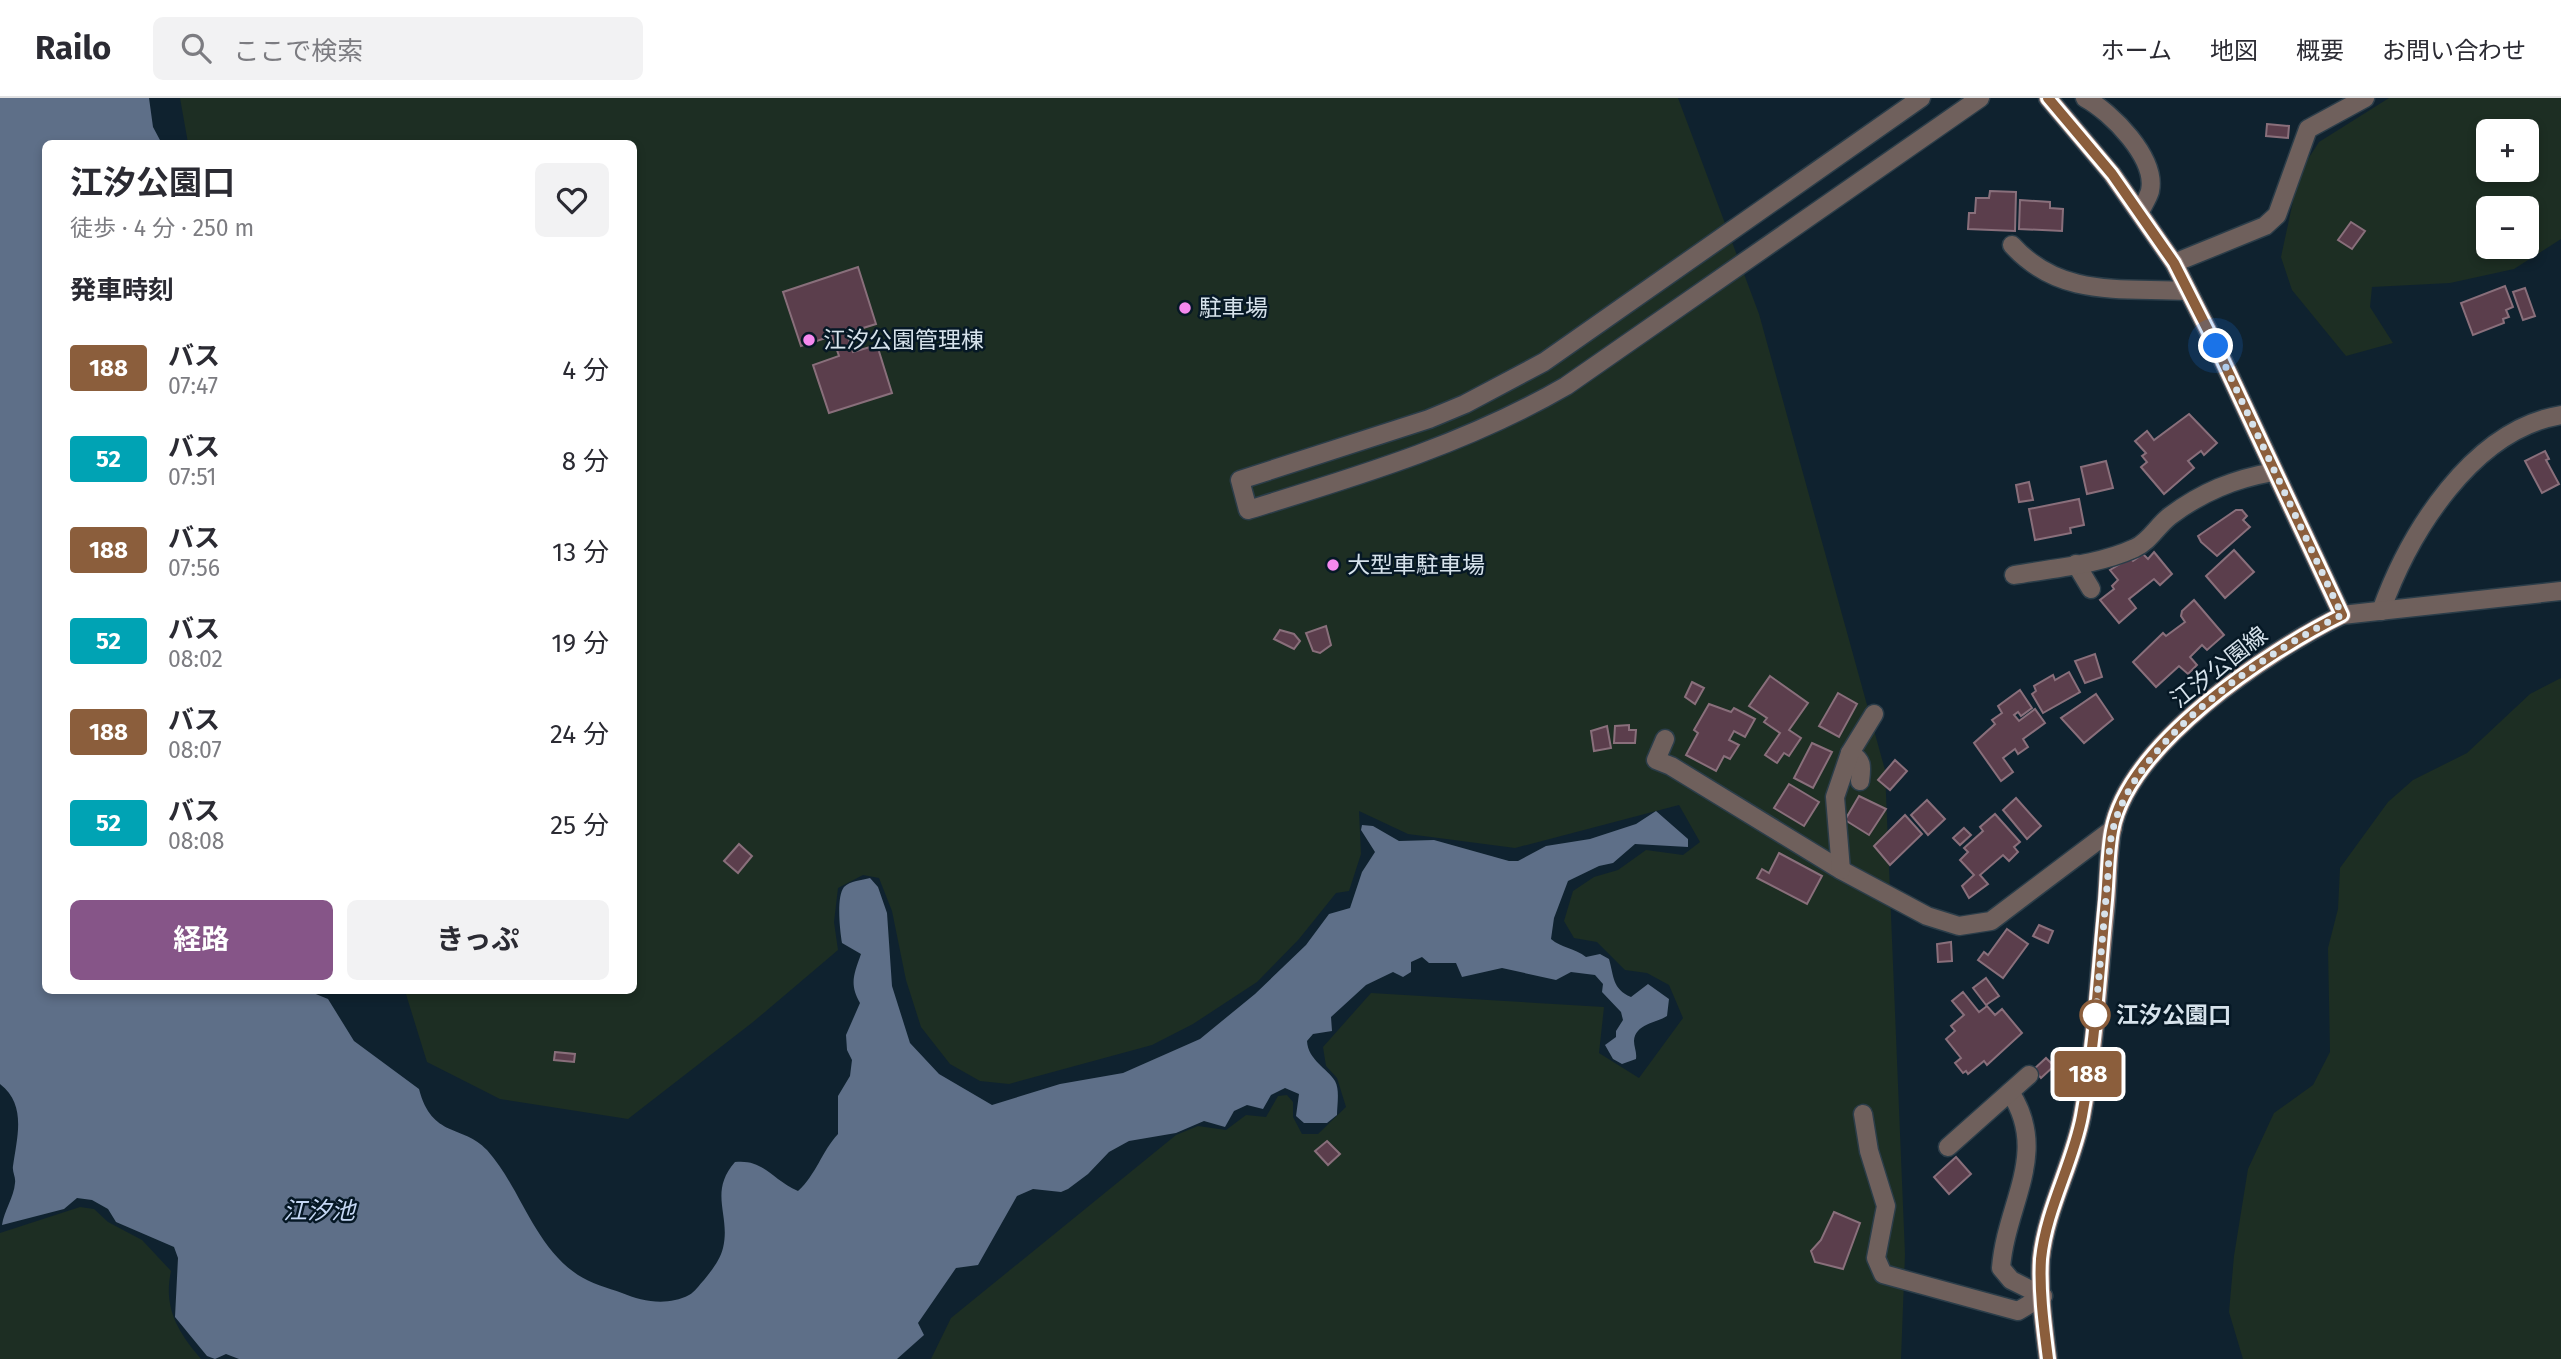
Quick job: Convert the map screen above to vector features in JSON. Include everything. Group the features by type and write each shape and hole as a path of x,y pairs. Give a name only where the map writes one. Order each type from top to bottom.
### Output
{"main road":[{"path":"2048,98 2140,212 2174,263 2342,615"},
{"name":"江汐公園線","path":"2048,1359 2041,1258 2081,1118 2095,1021 2113,829 2129,789 2149,758 2181,726 2248,672 2306,633 2342,615"}],"street":[{"path":"1921,98 1544,362 1465,404 1429,419 1240,480 1248,510 1378,470 1475,434 1527,409 1566,386 1980,98"},
{"path":"2085,98 2119,123 2149,171 2150,190 2140,212"},
{"path":"2174,263 2265,226 2277,215 2308,129 2365,98"},
{"path":"2012,245 2043,271 2076,285 2103,290 2188,290"},
{"path":"2381,611 2393,578 2419,527 2460,476 2508,435 2542,418 2561,415"},
{"path":"2014,575 2076,564 2137,548 2169,517 2208,490 2241,478 2273,472"},
{"path":"2076,564 2091,589"},
{"path":"2342,615 2561,591"},
{"path":"1841,870 1835,797 1850,754 1874,714"},
{"path":"1665,739 1656,760 1671,766 1841,870 1927,916 1959,926 1991,921 2113,829"},
{"path":"1850,754 1859,759 1862,766 1860,780"},
{"path":"1948,1147 2029,1075"},
{"path":"2010,1092 2023,1112 2029,1137 2025,1170 2001,1268 2011,1280 2043,1296"},
{"path":"1863,1114 1869,1151 1886,1206 1876,1258 1883,1274 2018,1311 2043,1296"}],"green space":[{"path":"180,98 1678,98 1759,314 1885,770 1905,1254 1901,1359 931,1359 951,1318 1176,1135 1198,1126 1226,1130 1246,1115 1266,1117 1278,1096 1287,1095 1293,1102 1293,1117 1302,1134 1318,1134 1346,1107 1337,1078 1326,1066 1323,1047 1371,993 1604,1007 1599,1053 1639,1078 1683,1018 1669,985 1647,973 1625,970 1597,942 1574,938 1564,921 1573,891 1594,877 1618,870 1646,850 1683,855 1700,842 1679,805 1515,848 1408,834 1359,811 1361,854 1349,891 1336,893 1299,939 1257,982 1193,1024 1152,1045 1009,1084 980,1081 950,1064 921,1027 906,980 892,911 879,878 863,875 838,888 834,922 838,950 753,1022 628,1119 500,1099 427,1062 406,994 637,994 637,140 187,140"},
{"path":"2389,98 2561,98 2561,239 2539,253 2539,196 2476,196 2476,259 2530,259 2514,269 2450,283 2372,287 2370,307 2393,343 2346,356 2292,290 2281,257 2299,173 2319,142"},
{"path":"2561,678 2561,1359 2243,1359 2229,1312 2234,1256 2248,1169 2274,1113 2313,1085 2330,1052 2328,948 2338,909 2340,868 2388,802 2413,780 2467,753 2530,694"},
{"path":"80,1207 94,1209 108,1222 142,1240 171,1271 169,1297 174,1319 201,1359 0,1359 0,1233"}],"water":[{"name":"江汐池","path":"0,98 149,98 153,127 160,140 42,140 42,994 316,994 328,999 354,1041 419,1089 432,1116 487,1150 550,1248 578,1275 594,1283 638,1299 656,1302 673,1301 691,1294 718,1261 723,1248 725,1236 721,1194 727,1173 735,1162 761,1167 798,1191 810,1178 838,1134 838,1096 850,1076 852,1060 847,1050 846,1035 860,1003 854,984 861,954 842,943 840,923 842,892 849,883 870,878 878,887 887,913 892,986 910,1043 939,1074 992,1105 1060,1084 1123,1073 1200,1039 1255,994 1306,945 1329,914 1350,908 1362,872 1375,852 1361,830 1362,825 1373,826 1399,841 1434,840 1509,861 1518,861 1546,846 1590,839 1636,824 1656,811 1688,839 1688,847 1635,844 1613,863 1599,866 1568,881 1554,918 1551,939 1586,957 1600,954 1609,959 1617,986 1625,994 1631,997 1648,984 1669,999 1667,1016 1642,1027 1635,1035 1636,1059 1622,1064 1613,1059 1605,1045 1616,1037 1616,1031 1623,1020 1621,1012 1602,992 1603,984 1595,975 1571,972 1556,980 1502,968 1462,977 1456,963 1429,963 1422,957 1411,962 1411,972 1403,977 1393,972 1366,985 1331,1017 1332,1031 1313,1034 1307,1041 1311,1053 1337,1085 1337,1115 1327,1123 1304,1123 1296,1116 1299,1094 1285,1088 1271,1095 1263,1109 1247,1105 1234,1111 1225,1127 1204,1121 1176,1133 1129,1141 1109,1152 1088,1174 1068,1189 1061,1192 1033,1189 1017,1196 978,1265 956,1268 918,1323 924,1335 897,1359 239,1359 226,1354 215,1359 207,1356 175,1317 178,1258 174,1247 116,1222 108,1209 92,1200 77,1198 64,1209 2,1225 14,1188 13,1168 18,1122 14,1102 0,1084"}],"building":[{"path":"2267,124 2289,126 2288,138 2266,136"},
{"path":"1990,191 2016,192 2015,231 1968,229 1969,213 1975,213 1976,198 1989,198"},
{"path":"2020,200 2050,202 2050,208 2063,209 2062,231 2019,229"},
{"path":"2351,222 2365,231 2352,249 2338,240"},
{"name":"江汐公園管理棟","path":"858,267 876,324 847,333 853,352 877,345 892,393 829,413 813,365 839,356 832,336 801,346 783,292"},
{"path":"2505,286 2513,307 2506,310 2509,317 2503,319 2504,323 2473,335 2461,303"},
{"path":"2525,288 2535,316 2523,320 2513,292"},
{"path":"2189,414 2217,443 2204,455 2201,451 2188,461 2194,468 2164,494 2141,467 2147,462 2142,456 2146,453 2135,441 2147,431 2154,440"},
{"path":"2545,451 2549,459 2546,460 2559,484 2542,493 2525,461"},
{"path":"2106,461 2113,488 2087,494 2081,467"},
{"path":"2029,482 2033,500 2019,502 2016,485"},
{"path":"2079,499 2084,525 2070,528 2071,533 2035,540 2029,509"},
{"path":"2236,510 2242,510 2247,516 2243,520 2250,527 2217,556 2198,536"},
{"path":"2234,550 2254,572 2225,598 2206,576"},
{"path":"2154,552 2172,574 2160,585 2154,579 2129,599 2136,608 2119,623 2100,600 2114,589 2112,586 2118,580 2110,570 2143,554 2148,559"},
{"path":"2194,600 2224,635 2207,650 2202,645 2190,657 2197,665 2188,674 2179,666 2156,687 2133,662 2163,633 2166,636 2185,622 2181,616 2182,611"},
{"path":"1326,626 1331,645 1320,653 1313,651 1306,633"},
{"path":"1280,630 1294,634 1300,641 1294,649 1274,639"},
{"path":"2095,654 2102,677 2085,683 2075,661"},
{"path":"2069,672 2080,692 2043,713 2032,694 2036,691 2034,686 2053,675 2055,680"},
{"path":"1770,676 1808,703 1789,730 1801,738 1789,756 1784,753 1777,763 1765,755 1780,733 1764,722 1767,718 1749,706"},
{"path":"1692,682 1704,688 1695,704 1685,697"},
{"path":"2020,690 2032,708 2021,716 2018,712 2014,715 2019,721 2035,709 2045,723 2023,739 2028,747 2018,754 2015,749 2003,758 2013,772 2001,781 1974,743 1995,724 1992,720 2002,713 1998,706"},
{"path":"1838,693 1857,704 1839,737 1819,726"},
{"path":"2096,694 2113,719 2084,743 2061,718"},
{"path":"1709,704 1731,712 1734,708 1755,719 1745,737 1734,731 1729,740 1739,745 1730,759 1724,756 1716,771 1686,755 1698,733 1694,730"},
{"path":"1629,725 1629,730 1636,730 1635,743 1614,743 1615,726"},
{"path":"1607,726 1611,748 1594,751 1591,731"},
{"path":"1812,743 1832,752 1813,788 1794,778"},
{"path":"1895,760 1907,771 1890,790 1878,780"},
{"path":"1789,784 1819,802 1804,826 1774,808"},
{"path":"1859,796 1886,809 1869,835 1845,820"},
{"path":"2016,798 2041,826 2027,839 2003,810"},
{"path":"1927,800 1945,819 1928,835 1911,815"},
{"path":"1995,814 2020,842 2014,847 2018,852 2009,861 2003,855 1980,875 1988,884 1969,898 1962,886 1974,875 1960,860 1968,852 1964,848 1983,831 1980,827"},
{"path":"1905,815 1922,834 1890,865 1874,846"},
{"path":"1964,828 1971,835 1960,845 1953,838"},
{"path":"739,844 752,856 738,873 724,861"},
{"path":"1779,853 1822,876 1807,904 1757,878 1762,869 1769,873"},
{"path":"2039,925 2053,931 2048,943 2033,936"},
{"path":"2007,929 2028,944 2003,978 1978,960 1984,952 1988,955"},
{"path":"1951,942 1952,961 1938,962 1937,944"},
{"path":"1986,978 1999,996 1986,1005 1973,988"},
{"path":"1963,992 1979,1012 1987,1006 1995,1015 2002,1009 2022,1033 1987,1065 1984,1061 1968,1074 1966,1071 1963,1073 1955,1063 1961,1058 1946,1039 1955,1031 1951,1026 1964,1015 1952,1001"},
{"path":"555,1052 575,1054 574,1062 554,1060"},
{"path":"2046,1058 2054,1066 2041,1078 2034,1069"},
{"path":"1327,1141 1340,1154 1328,1165 1315,1151"},
{"path":"1956,1157 1971,1174 1949,1194 1934,1177"},
{"path":"1834,1212 1860,1223 1843,1269 1815,1262 1811,1251 1821,1240"}],"bus line":[{"name":"188","path":"2048,98 2112,174 2174,263 2216,346 2342,615 2306,633 2248,672 2181,726 2149,758 2129,789 2113,829 2095,1021 2081,1118 2041,1258 2048,1359"}],"place":[{"name":"駐車場","path":"1185,308"},
{"name":"江汐公園管理棟","path":"809,340"},
{"name":"大型車駐車場","path":"1333,565"},
{"name":"江汐公園口","path":"2095,1015"}],"route":[{"path":"2095,1015 2095,1021 2113,829 2129,789 2149,758 2181,726 2248,672 2306,633 2342,615 2216,346"}]}
